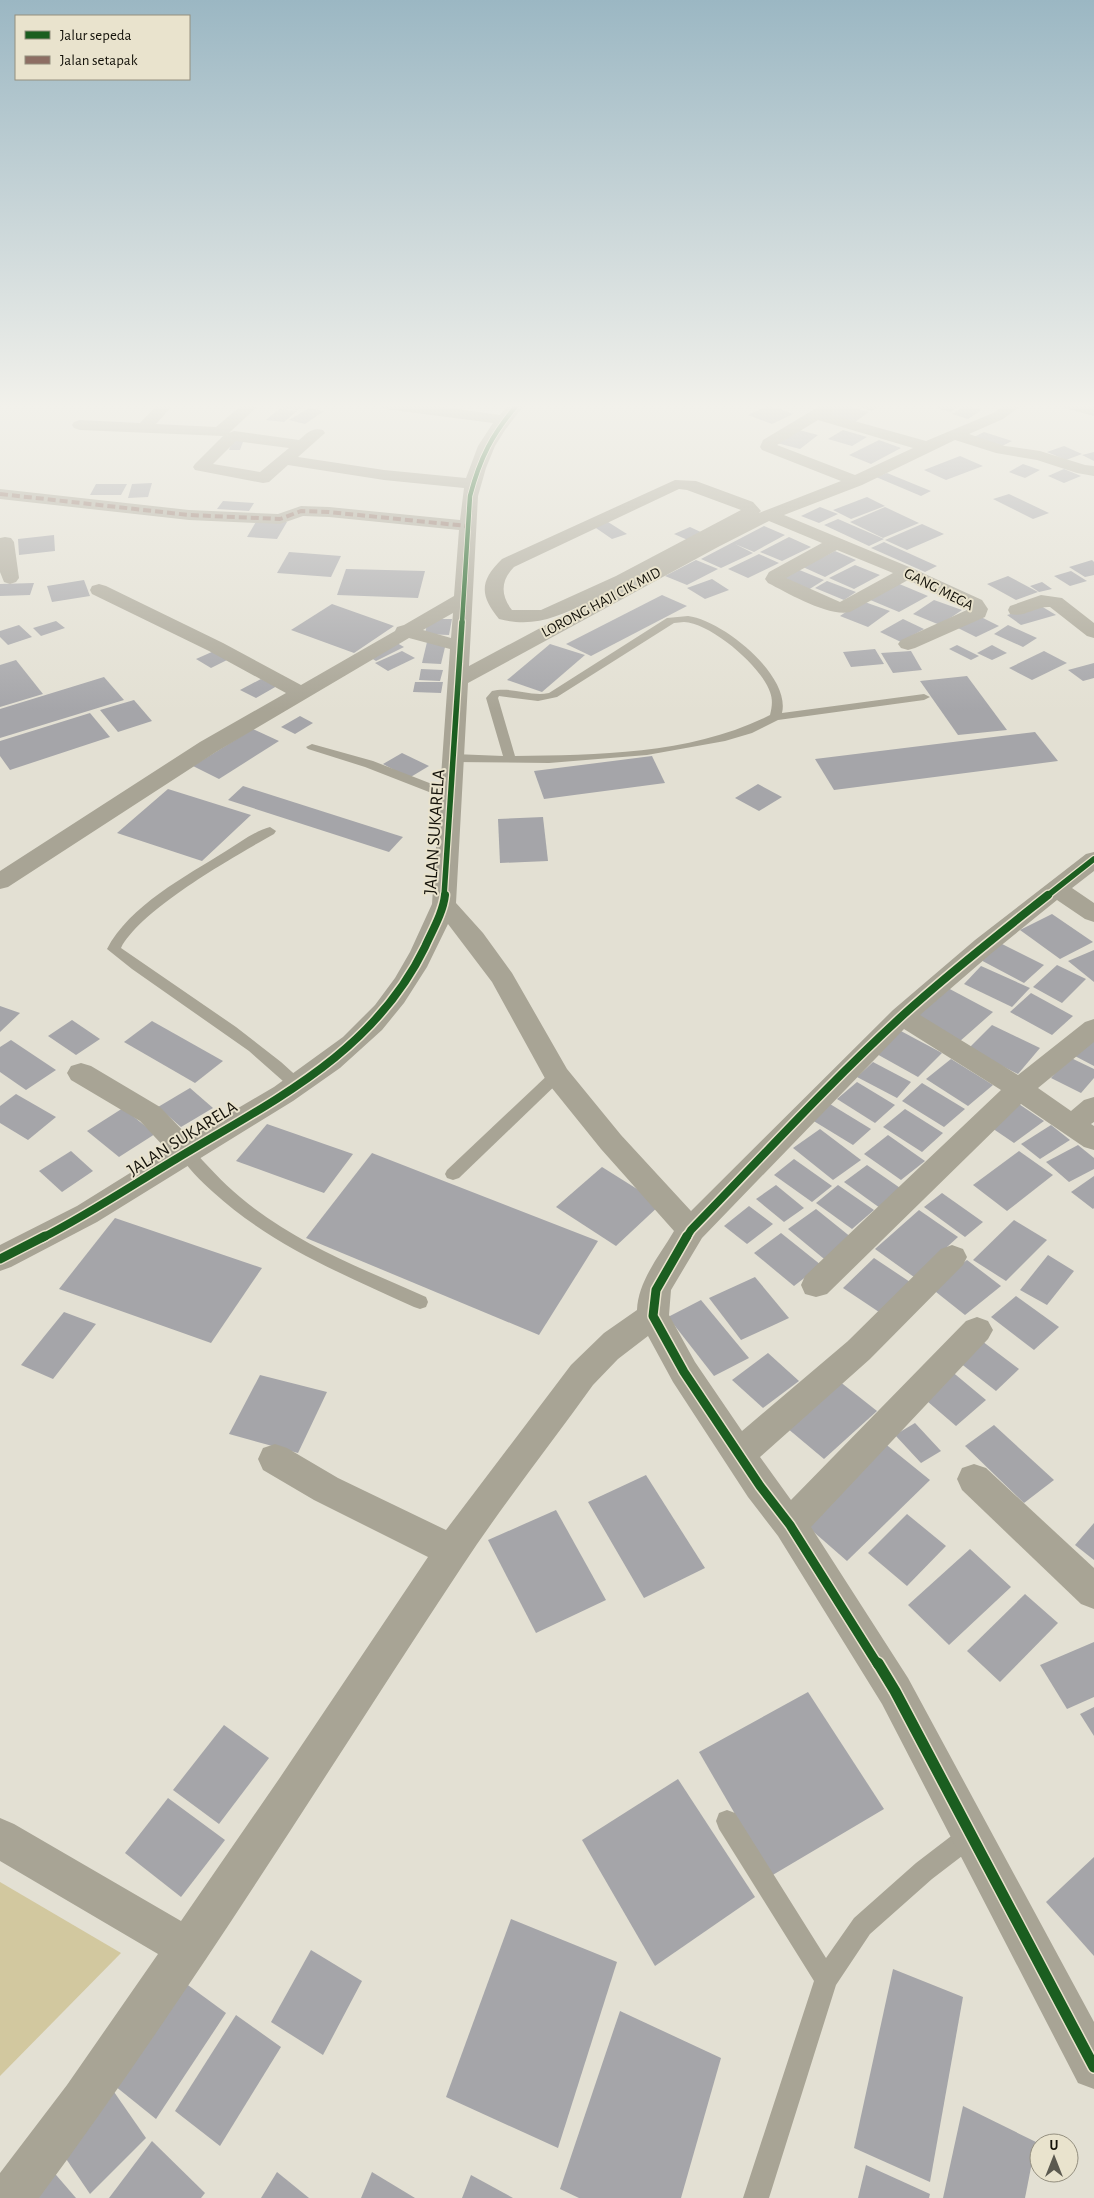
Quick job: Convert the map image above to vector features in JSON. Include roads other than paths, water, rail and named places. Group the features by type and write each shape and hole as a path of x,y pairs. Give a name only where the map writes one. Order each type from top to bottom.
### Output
{"street":[{"path":"127,507 188,515 280,520 301,511 320,512 467,526"},
{"name":"JALAN SUKARELA","path":"0,1259 87,1214 296,1085 351,1044 373,1024 394,1000 433,931 444,904 460,679 463,590 469,507"},
{"path":"628,507 518,557 502,568 494,581 496,602 506,615 520,617 545,615 700,540 751,513 752,510 748,507"},
{"name":"LORONG HAJI CIK MID","path":"460,679 712,543 768,515 790,507"},
{"name":"GANG MEGA","path":"768,515 908,573 974,604 980,611 908,644"},
{"path":"5,542 12,578"},
{"path":"836,543 775,576 774,579 835,607 843,608 908,573"},
{"path":"0,882 208,747 404,631 463,590 494,581"},
{"path":"99,590 216,647 300,693"},
{"path":"1017,610 1041,601 1055,602 1094,632"},
{"path":"404,631 460,646"},
{"path":"1094,859 984,946 902,1016 691,1230 656,1290 654,1316 684,1372 790,1525 896,1691 1094,2066"},
{"path":"1056,889 1094,914"},
{"path":"444,904 474,939 502,979 557,1075 611,1142 691,1230"},
{"path":"902,1016 988,1068 1083,1132 1094,1107"},
{"path":"816,1285 1019,1089 1094,1028"},
{"path":"81,1073 150,1114 186,1152"},
{"path":"739,1454 859,1350 952,1257"},
{"path":"10,2198 83,2102 404,1626 452,1551 582,1375 604,1350 626,1332 654,1316"},
{"path":"790,1525 977,1330"},
{"path":"275,1459 326,1489 452,1551"},
{"path":"974,1479 1094,1592"},
{"path":"0,1838 187,1948"}],"lane":[{"path":"510,760 492,698 496,693 506,692 542,699 554,695 671,620 697,621 739,646 771,682 778,700 775,717"},
{"path":"454,758 510,760 631,754 688,745 745,732 775,717 924,697"},
{"path":"312,747 369,764 451,796"},
{"path":"270,831 196,875 157,903 117,940 114,949 276,1065 296,1085"},
{"path":"452,1174 557,1075"},
{"path":"186,1152 214,1185 294,1244 420,1302"},
{"path":"727,1821 826,1979"},
{"path":"756,2198 826,1979 862,1926 924,1871 971,1834"}]}
